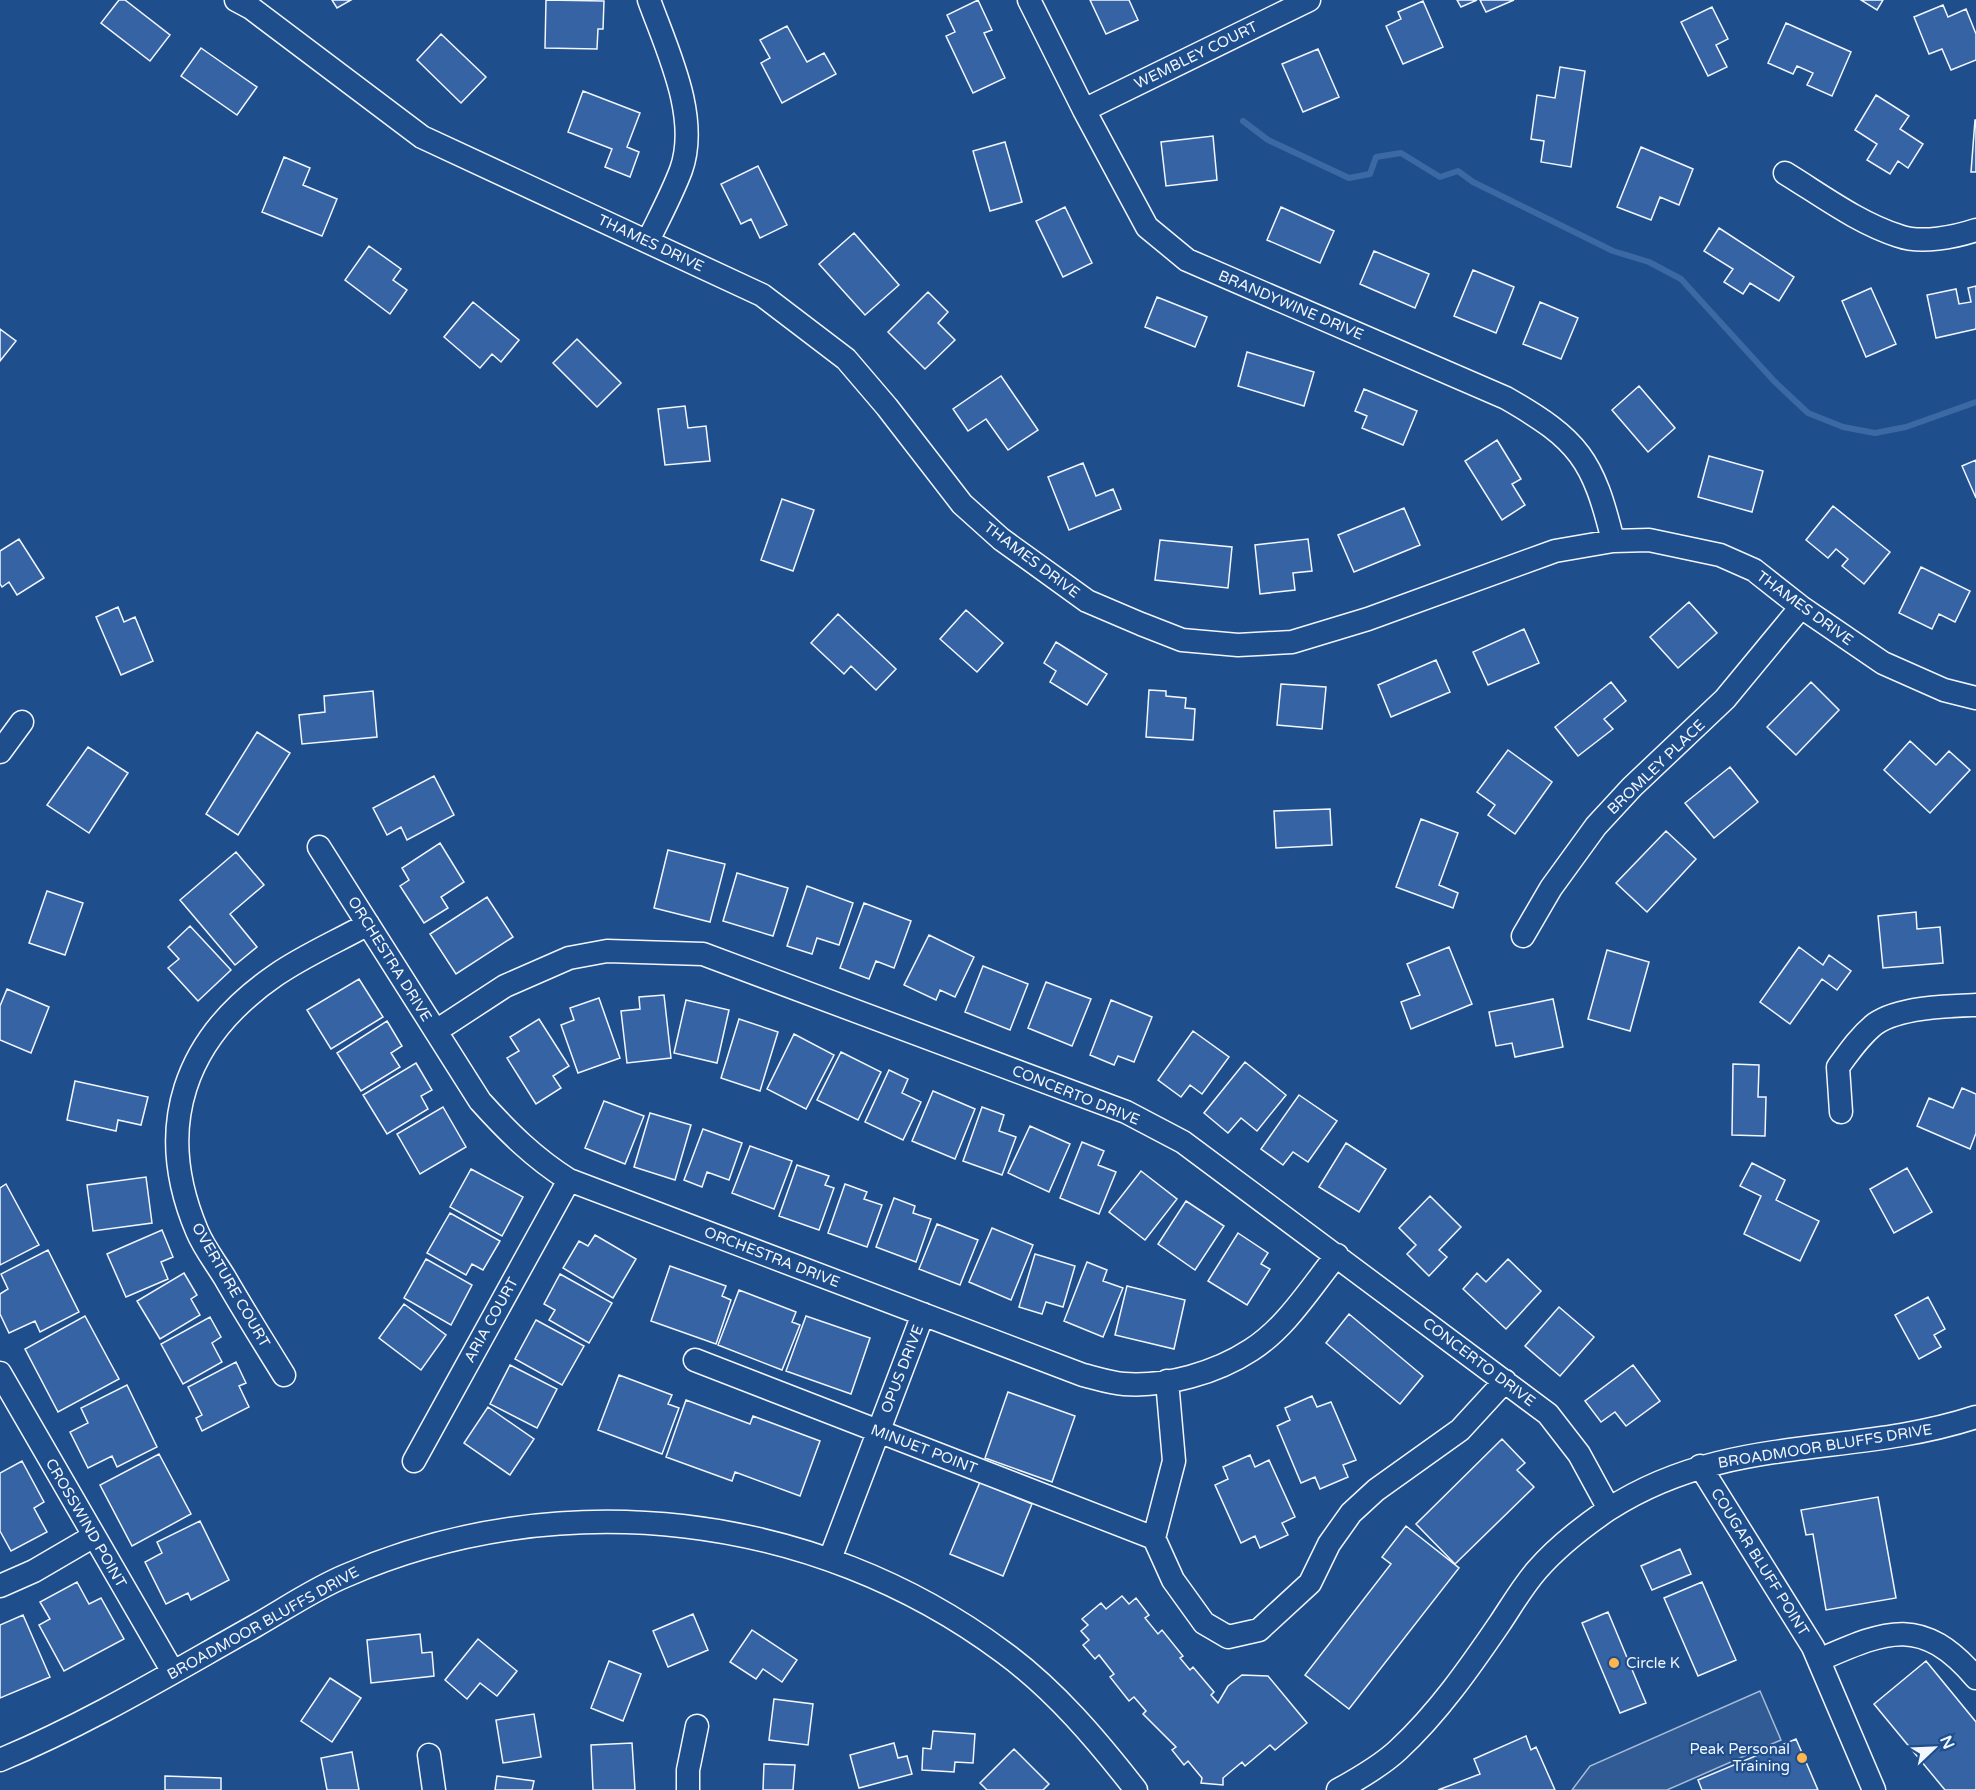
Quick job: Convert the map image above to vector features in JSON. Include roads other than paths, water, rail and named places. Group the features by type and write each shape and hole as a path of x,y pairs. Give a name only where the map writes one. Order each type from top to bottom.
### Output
{"street":[{"name":"THAMES DRIVE","path":"236,0 251,8 422,137 762,295 846,359 887,407 962,504 1001,539 1087,600 1182,640 1238,645 1292,642 1368,619 1555,551 1613,541 1649,540 1720,555 1754,570 1801,607 1883,663 1944,690 1976,698"},
{"path":"648,241 682,168 686,129 685,104 649,0"},
{"name":"BRANDYWINE DRIVE","path":"1029,0 1083,110 1147,227 1187,260 1506,398 1562,433 1578,451 1603,499 1613,541"},
{"name":"WEMBLEY COURT","path":"1083,110 1309,0"},
{"path":"1785,173 1848,212 1900,237 1952,239 1976,230"},
{"name":"BROMLEY PLACE","path":"1523,936 1551,888 1596,826 1632,787 1725,699 1801,607"},
{"path":"0,752 22,722"},
{"name":"ORCHESTRA DRIVE","path":"319,847 480,1101 540,1162 569,1180 1083,1375 1124,1384 1167,1381 1214,1369 1252,1350 1284,1320 1337,1255"},
{"name":"OVERTURE COURT","path":"284,1375 197,1233 182,1189 175,1138 183,1088 206,1041 238,1006 276,975 368,924"},
{"name":"CONCERTO DRIVE","path":"436,1030 505,986 569,958 607,951 703,954 1126,1112 1183,1142 1548,1414 1579,1454 1609,1509"},
{"path":"1841,1112 1838,1067 1857,1042 1877,1023 1899,1014 1941,1006 1976,1005"},
{"name":"ARIA COURT","path":"414,1461 569,1180"},
{"name":"OPUS DRIVE","path":"830,1559 923,1314"},
{"name":"MINUET POINT","path":"695,1360 1154,1538"},
{"name":"CROSSWIND POINT","path":"0,1373 173,1672"},
{"path":"1167,1381 1174,1461 1154,1538 1173,1580 1204,1623 1228,1637 1259,1630 1310,1583 1329,1544 1351,1513 1376,1490 1460,1430 1505,1381"},
{"name":"BROADMOOR BLUFFS DRIVE","path":"1338,1790 1396,1752 1420,1728 1468,1669 1536,1571 1568,1540 1609,1509 1660,1481 1700,1466 1751,1454 1910,1434 1976,1417"},
{"name":"COUGAR BLUFF POINT","path":"1700,1466 1813,1647 1874,1790"},
{"name":"BROADMOOR BLUFFS DRIVE","path":"0,1760 50,1739 342,1577 451,1538 507,1528 576,1522 642,1522 723,1531 799,1548 830,1559 912,1596 1004,1652 1056,1696 1136,1790"},
{"path":"0,1586 34,1571 94,1536"},
{"path":"1819,1660 1869,1638 1902,1633 1937,1645 1953,1654 1976,1678"},
{"path":"688,1790 688,1770 697,1726"},
{"path":"429,1755 434,1790"}],"waterway":[{"path":"1243,121 1268,140 1349,178 1370,174 1376,157 1401,153 1440,177 1458,171 1473,182 1613,251 1649,262 1681,279 1774,381 1808,413 1843,427 1875,433 1906,427 1976,402"}],"place":[{"name":"Circle K","path":"1614,1663"},
{"name":"Peak Personal Training","path":"1802,1758"}]}
